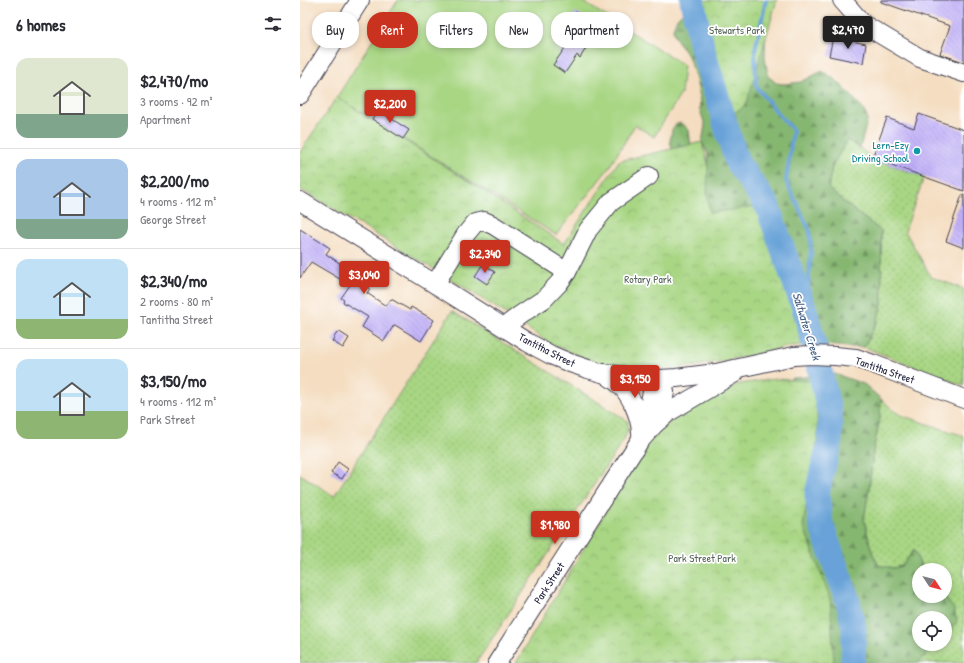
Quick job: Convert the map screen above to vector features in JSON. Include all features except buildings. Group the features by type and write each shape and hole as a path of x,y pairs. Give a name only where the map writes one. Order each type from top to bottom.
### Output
{"street":[{"path":"300,95 360,0"},
{"path":"842,0 863,24 920,58 964,73"},
{"path":"504,327 544,299 567,272 588,230 611,202 649,176"},
{"name":"Tantitha Street","path":"300,201 527,342 570,363 588,369 641,378 660,379 716,373 794,356 835,356 856,358 964,399"},
{"path":"435,284 466,234 475,223 484,221 493,225 567,272"},
{"name":"Park Street","path":"497,663 644,435 670,412 748,366"},
{"path":"602,372 619,384 629,396 644,435"},
{"name":"Park Street","path":"644,435 653,387 660,379"}],"green space":[{"path":"398,0 580,0 599,12 551,12 551,48 633,48 633,33 684,65 681,94 654,137 635,125 608,169 556,235 337,97 368,48 418,48 418,12 390,12"},
{"name":"Stewarts Park","path":"699,0 777,0 747,102 740,110 727,115 702,18"},
{"path":"685,12 690,17 697,39 706,91 716,119 733,112 766,27 765,57 768,76 776,83 784,84 801,82 822,71 836,80 860,105 868,118 860,148 847,140 832,167 828,188 881,231 882,304 877,322 864,347 814,344 802,340 709,213 707,193 674,155 670,141 672,130 676,124 680,123 689,130 691,148 708,164 708,154 702,142 705,125 700,110 699,93 695,76 688,56 675,37 673,29 676,20"},
{"name":"Rotary Park","path":"337,97 564,244 619,161 702,142 708,164 707,193 710,213 767,205 814,344 791,346 696,366 663,369 633,368 603,364 581,357 549,343 457,283 300,189 300,152"},
{"path":"847,140 872,158 924,177 905,231 931,277 964,289 964,386 864,347 877,322 882,304 881,231 828,188 832,167"},
{"path":"452,311 628,421 628,431 623,441 476,663 300,663 300,474 334,496"},
{"path":"835,374 864,384 881,399 880,418 873,452 864,519 871,549 878,565 893,568 902,566 914,550 920,563 912,563 912,603 949,603 954,609 957,622 952,628 952,611 912,611 912,651 930,651 917,663 767,663 774,390 793,378"},
{"name":"Park Street Park","path":"774,379 815,381 818,436 803,525 830,599 834,663 516,663 637,459 649,442 668,423 701,402 739,384"},
{"path":"881,399 894,411 903,416 964,436 964,663 917,663 930,651 952,651 952,611 946,611 945,603 952,603 952,563 920,563 914,550 902,566 893,568 878,566 871,549 864,519 873,452 880,418"}],"waterway":[{"name":"Saltwater Creek","path":"692,0 703,51 737,162 767,205 806,314 814,344 830,415 830,444 817,495 821,524 848,601 854,629 852,663"},
{"path":"766,0 755,50 756,86 793,130 786,181 810,231 811,250 806,314"}],"place":[{"name":"Lern-Ezy Driving School","path":"917,151"}]}
